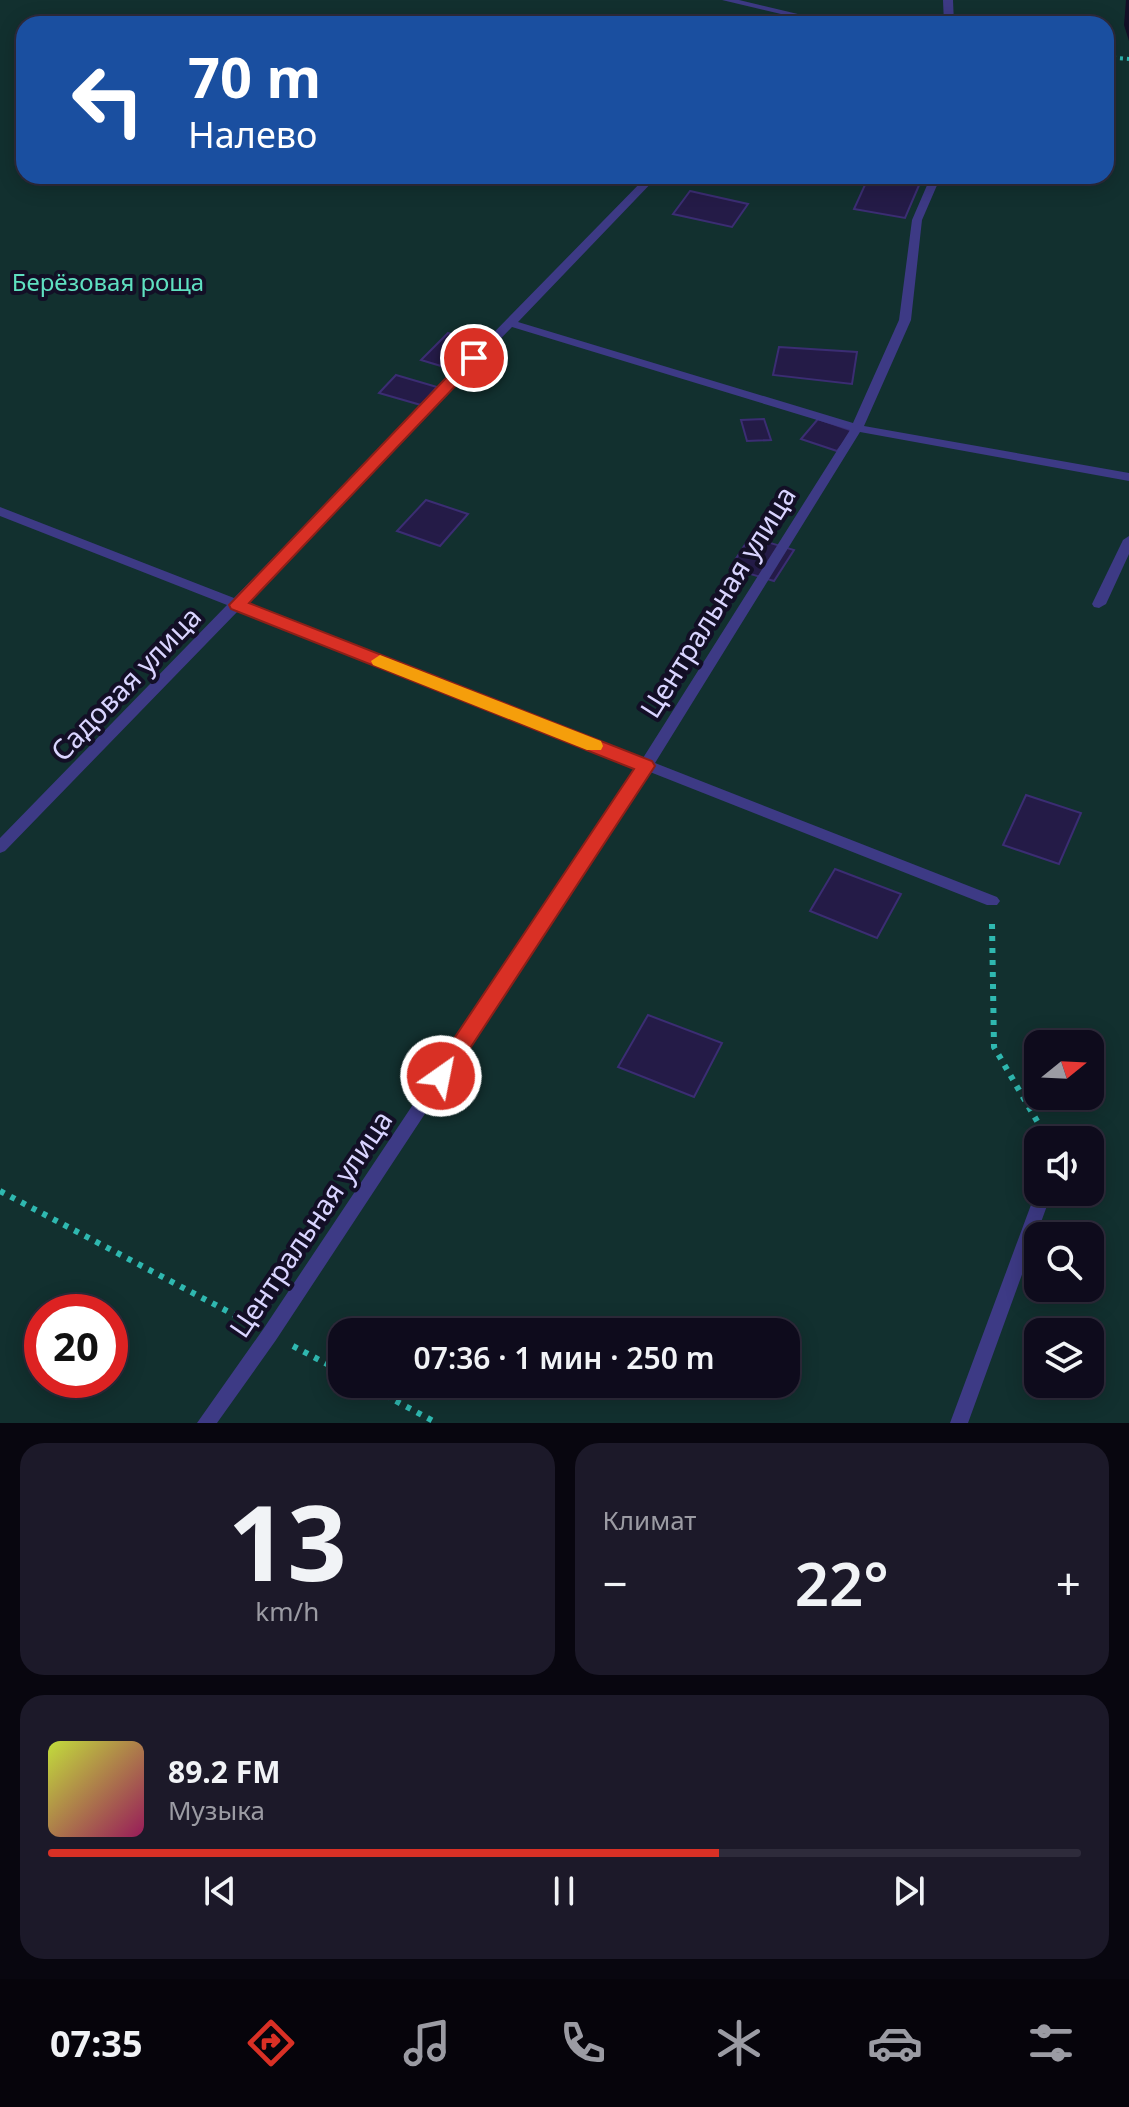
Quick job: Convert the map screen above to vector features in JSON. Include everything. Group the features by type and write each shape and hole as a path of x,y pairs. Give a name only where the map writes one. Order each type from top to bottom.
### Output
{"lane":[{"path":"727,0 785,16"},
{"name":"Садовая улица","path":"0,847 645,184"},
{"name":"Центральная улица","path":"206,1423 270,1334 646,766 857,428 905,320 917,220 933,184"},
{"path":"510,323 857,428 1129,477"},
{"path":"0,511 992,901"},
{"path":"1099,604 1129,540"},
{"path":"959,1423 1038,1206"}],"path":[{"path":"992,901 994,1047 1040,1126"},
{"path":"0,1191 328,1365"},
{"path":"390,1398 437,1423"}],"green space":[{"name":"Берёзовая роща","path":"0,0 1126,0 1124,25 1129,41 1129,1423 0,1423"}],"building":[{"path":"865,184 920,184 905,218 854,209"},
{"path":"690,191 748,204 732,227 673,214"},
{"path":"448,333 487,345 461,372 421,360"},
{"path":"779,347 857,352 852,384 773,375"},
{"path":"396,375 437,387 421,405 379,393"},
{"path":"764,419 771,440 747,441 741,420"},
{"path":"818,419 853,431 837,451 801,439"},
{"path":"426,500 468,514 440,546 397,531"},
{"path":"750,537 794,550 774,581 730,568"},
{"path":"1026,795 1081,813 1059,864 1003,845"},
{"path":"835,869 901,894 877,938 810,911"},
{"path":"648,1015 722,1043 694,1097 618,1067"}],"slow traffic":[{"path":"380,661 594,746"}],"route":[{"path":"441,1076 646,766 237,605 474,358"}]}
